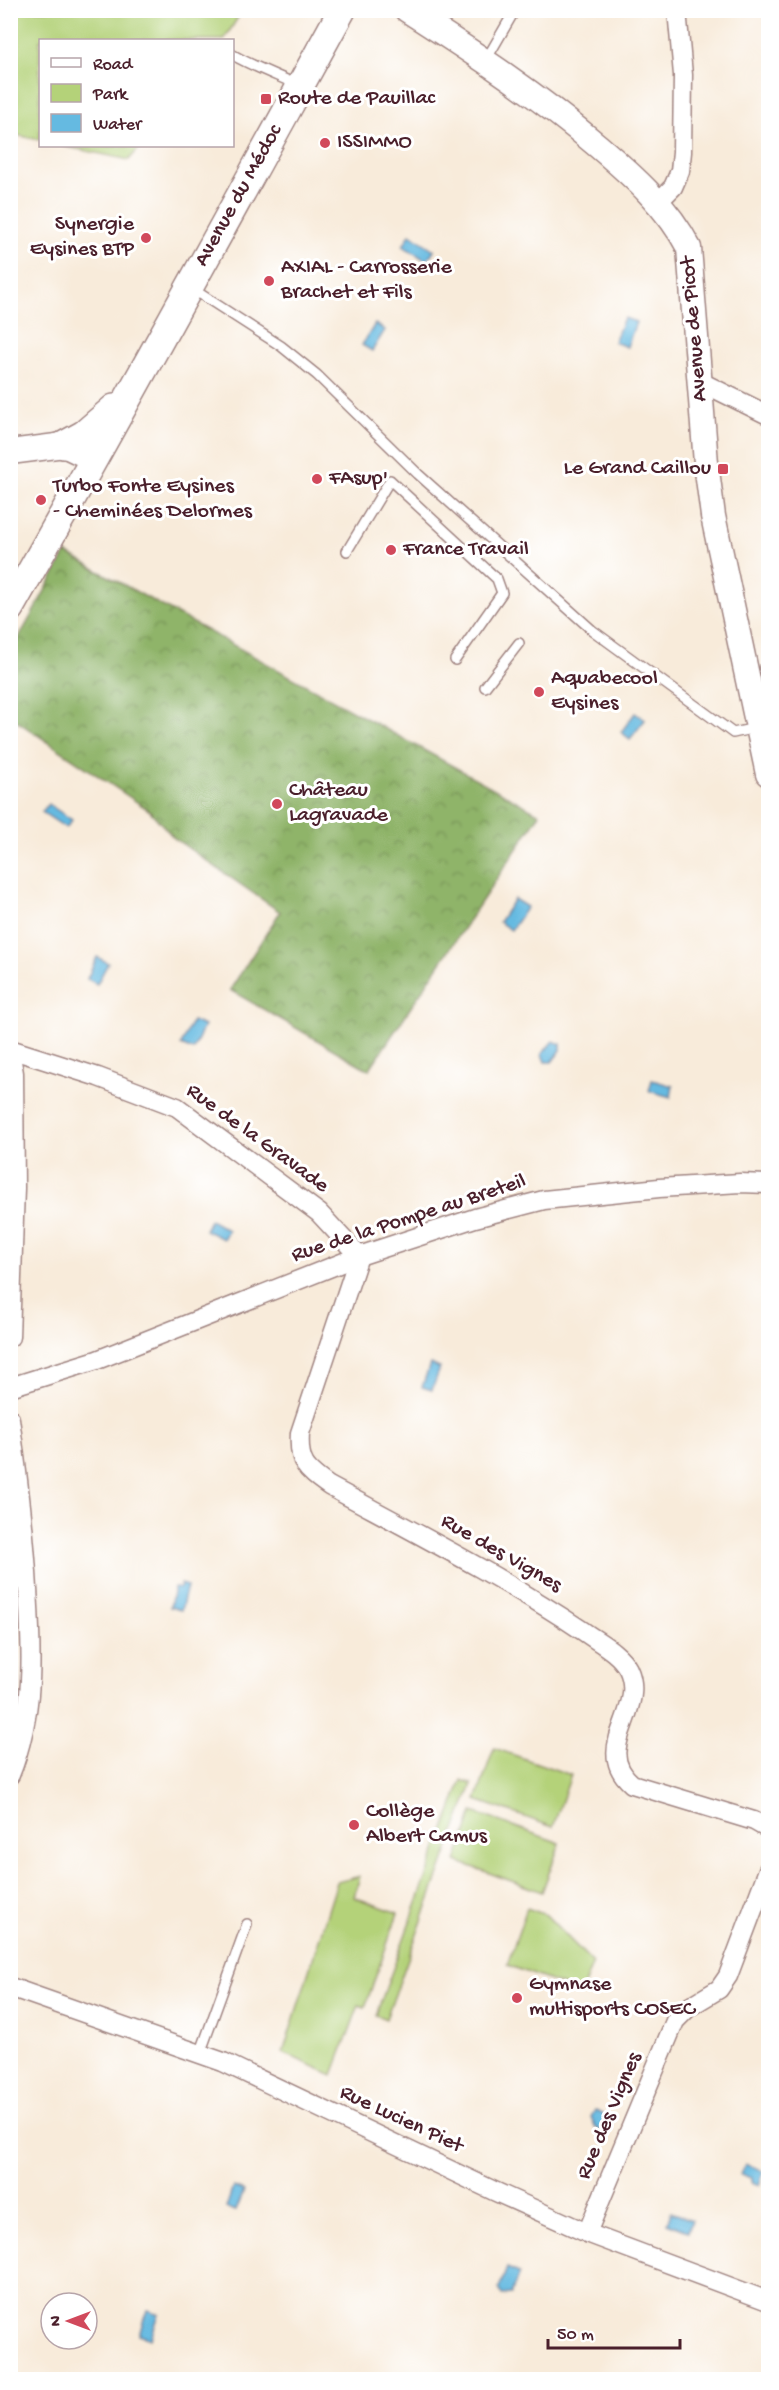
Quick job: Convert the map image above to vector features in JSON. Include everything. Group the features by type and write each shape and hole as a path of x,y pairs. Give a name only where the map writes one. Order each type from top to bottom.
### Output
{"main road":[{"name":"Avenue du Médoc","path":"10,608 138,383 342,10"},
{"name":"Avenue du Médoc","path":"64,445 98,423 138,383"}],"street":[{"name":"Avenue de Picot","path":"408,10 486,60 562,116 658,202 678,227 689,248 712,516 768,774"},
{"path":"658,202 673,187 680,171 682,152 683,75 677,10"},
{"path":"699,381 768,415"},
{"path":"10,452 64,445 93,459"},
{"path":"10,1050 14,1073 15,1188 10,1337"},
{"name":"Rue de la Gravade","path":"10,1050 98,1077 177,1107 320,1213 358,1256"},
{"name":"Rue de la Pompe au Breteil","path":"10,1387 97,1360 358,1256 475,1218 544,1200 658,1188 740,1183 768,1184"},
{"name":"Rue des Vignes","path":"358,1256 300,1433 299,1452 307,1471 329,1486 543,1605 613,1652 628,1669 633,1685 631,1703 617,1744 616,1763 623,1776 632,1784 754,1821 768,1829"},
{"path":"10,1419 24,1519 32,1667 25,1731 10,1775"},
{"name":"Rue des Vignes","path":"587,2233 675,2021 689,2007 719,1989 728,1976 768,1870"},
{"name":"Rue Lucien Piet","path":"10,1987 223,2061 587,2233 768,2301"}],"lane":[{"path":"486,60 515,10"},
{"path":"234,56 262,71 300,86"},
{"path":"189,286 281,346 317,375 418,474 592,630 733,733 758,727"},
{"path":"347,551 390,480 497,579 502,592 454,660"},
{"path":"485,687 519,643"},
{"path":"200,2054 247,1924"}],"green space":[{"path":"11,10 242,10 225,39 39,39 39,140 11,134"},
{"path":"68,147 140,147 129,160"},
{"path":"66,553 540,814 369,1070 230,990 280,912 174,838 150,811 11,717 11,652"},
{"path":"494,1748 571,1775 553,1827 476,1800"},
{"path":"462,1780 472,1784 386,2019 376,2015"},
{"path":"473,1812 560,1843 542,1892 456,1861"},
{"path":"360,1876 354,1897 398,1913 365,2007 359,2005 333,2075 283,2053 337,1882"},
{"path":"527,1908 546,1915 593,1963 581,1992 507,1965"}],"water":[{"path":"410,234 434,250 427,261 403,246"},
{"path":"624,318 636,322 627,347 614,342"},
{"path":"375,324 385,330 372,351 362,345"},
{"path":"635,713 645,720 630,739 621,732"},
{"path":"48,804 72,820 66,828 42,812"},
{"path":"514,899 527,907 511,930 499,922"},
{"path":"97,957 108,963 97,984 87,979"},
{"path":"192,1021 204,1026 193,1050 181,1045"},
{"path":"553,1041 561,1044 561,1050 552,1062 545,1062 542,1054"},
{"path":"652,1080 673,1086 671,1097 649,1091"},
{"path":"210,1220 228,1230 223,1239 205,1230"},
{"path":"430,1364 440,1368 432,1390 422,1387"},
{"path":"181,1584 187,1586 181,1610 170,1607 174,1587 180,1588"},
{"path":"595,2110 607,2117 609,2123 607,2130 602,2131 596,2128 591,2117"},
{"path":"745,2164 764,2172 759,2185 752,2182 752,2178 741,2174"},
{"path":"233,2187 244,2191 236,2211 226,2208"},
{"path":"671,2212 692,2220 688,2231 667,2223"},
{"path":"507,2268 519,2273 511,2294 502,2295 499,2289"},
{"path":"147,2310 159,2314 151,2338 139,2334"}],"place":[{"name":"Route de Pauillac","path":"266,99"},
{"name":"ISSIMMO","path":"325,143"},
{"name":"Synergie Eysines BTP","path":"146,238"},
{"name":"AXIAL - Carrosserie Brachet et Fils","path":"269,281"},
{"name":"Le Grand Caillou","path":"723,469"},
{"name":"FAsup'","path":"317,479"},
{"name":"Turbo Fonte Eysines - Cheminées Delormes","path":"41,500"},
{"name":"France Travail","path":"391,550"},
{"name":"Aquabecool Eysines","path":"539,692"},
{"name":"Château Lagravade","path":"277,804"},
{"name":"Collège Albert Camus","path":"354,1825"},
{"name":"Gymnase multisports COSEC","path":"517,1998"}]}
